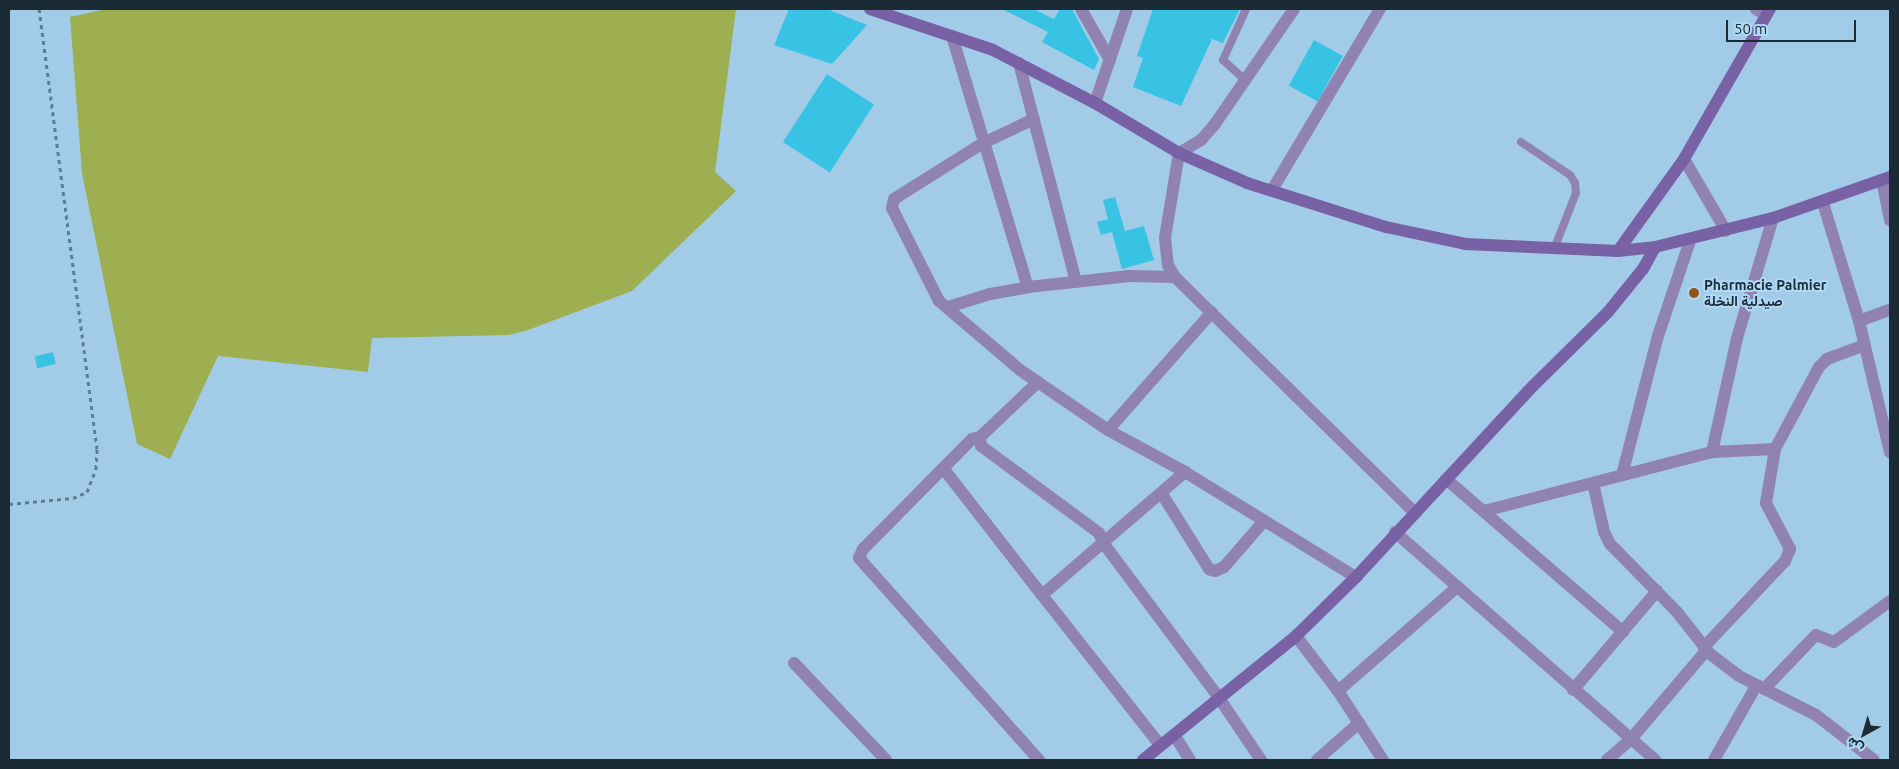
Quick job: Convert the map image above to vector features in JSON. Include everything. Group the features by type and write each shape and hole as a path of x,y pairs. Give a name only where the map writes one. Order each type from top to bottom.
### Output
{"main road":[{"path":"870,9 994,50 1095,103 1179,153 1247,183 1386,227 1448,240 1554,249 1618,251 1655,247 1690,241 1773,218 1823,203 1886,178"},
{"path":"1618,251 1684,159 1764,11"},
{"path":"1143,760 1160,745 1175,736 1296,636 1356,577 1395,532 1618,300 1643,270 1655,247"}],"street":[{"path":"1081,9 1110,60"},
{"path":"1095,103 1127,9"},
{"path":"1294,9 1246,81 1201,140 1179,153 1165,238 1168,264 1175,277 1415,513"},
{"path":"1272,190 1380,9"},
{"path":"952,36 1028,287"},
{"path":"1019,63 1076,282"},
{"path":"1034,119 983,143 898,194 892,204 928,284 939,301 986,342 1038,382 1108,430 1185,472 1356,577"},
{"path":"1684,159 1726,231"},
{"path":"1886,178 1890,220"},
{"path":"1823,203 1886,412 1890,452"},
{"path":"1712,452 1737,338 1773,218"},
{"path":"1622,475 1658,336 1690,241"},
{"path":"948,307 990,294 1028,287 1129,276 1175,277"},
{"path":"1859,321 1890,310"},
{"path":"1108,430 1212,312"},
{"path":"1606,760 1631,739 1705,652 1704,647 1787,558 1790,549 1766,503 1775,449 1819,367 1827,359 1865,345"},
{"path":"1038,382 980,437 972,439 863,549 859,558 1039,760"},
{"path":"980,437 981,446 1099,533 1104,544 1219,698 1261,760"},
{"path":"1484,511 1712,452 1775,449"},
{"path":"943,468 1160,745"},
{"path":"1042,595 1104,544 1185,472"},
{"path":"1446,479 1623,632"},
{"path":"1593,483 1604,532 1610,544 1657,592 1704,647 1723,665 1760,687 1824,720 1874,760"},
{"path":"1162,494 1209,569 1215,571 1224,567 1264,521"},
{"path":"1395,532 1456,588 1655,760"},
{"path":"1338,691 1456,588"},
{"path":"1573,690 1657,592"},
{"path":"1714,760 1760,687 1816,635 1834,642 1890,601"},
{"path":"1296,636 1338,691 1383,760"},
{"path":"794,664 886,760"},
{"path":"1317,760 1359,723"},
{"path":"1175,736 1190,760"}],"lane":[{"path":"1246,9 1223,60 1246,81"},
{"path":"1521,142 1570,175 1575,183 1576,193 1554,249"}],"path":[{"path":"9,504 72,498 87,492 96,469 97,449 39,9"}],"green space":[{"path":"106,9 736,9 715,172 736,191 632,291 528,330 509,335 372,338 368,372 218,356 170,459 137,444 82,173 70,17"}],"building":[{"path":"789,9 827,9 867,25 832,64 774,45"},
{"path":"1002,9 1034,9 1054,19 1060,9 1072,9 1099,59 1094,70 1042,42 1048,32"},
{"path":"1153,9 1240,9 1223,43 1212,39 1181,106 1133,87 1143,58 1137,56"},
{"path":"1314,40 1343,56 1318,101 1289,85"},
{"path":"827,74 874,104 830,172 783,142"},
{"path":"1115,197 1125,231 1144,226 1154,260 1122,269 1112,232 1101,235 1097,222 1108,219 1103,200"},
{"path":"53,352 56,364 37,368 35,357"}],"place":[{"name":"Pharmacie Palmier صيدلية النخلة","path":"1694,293"}]}
